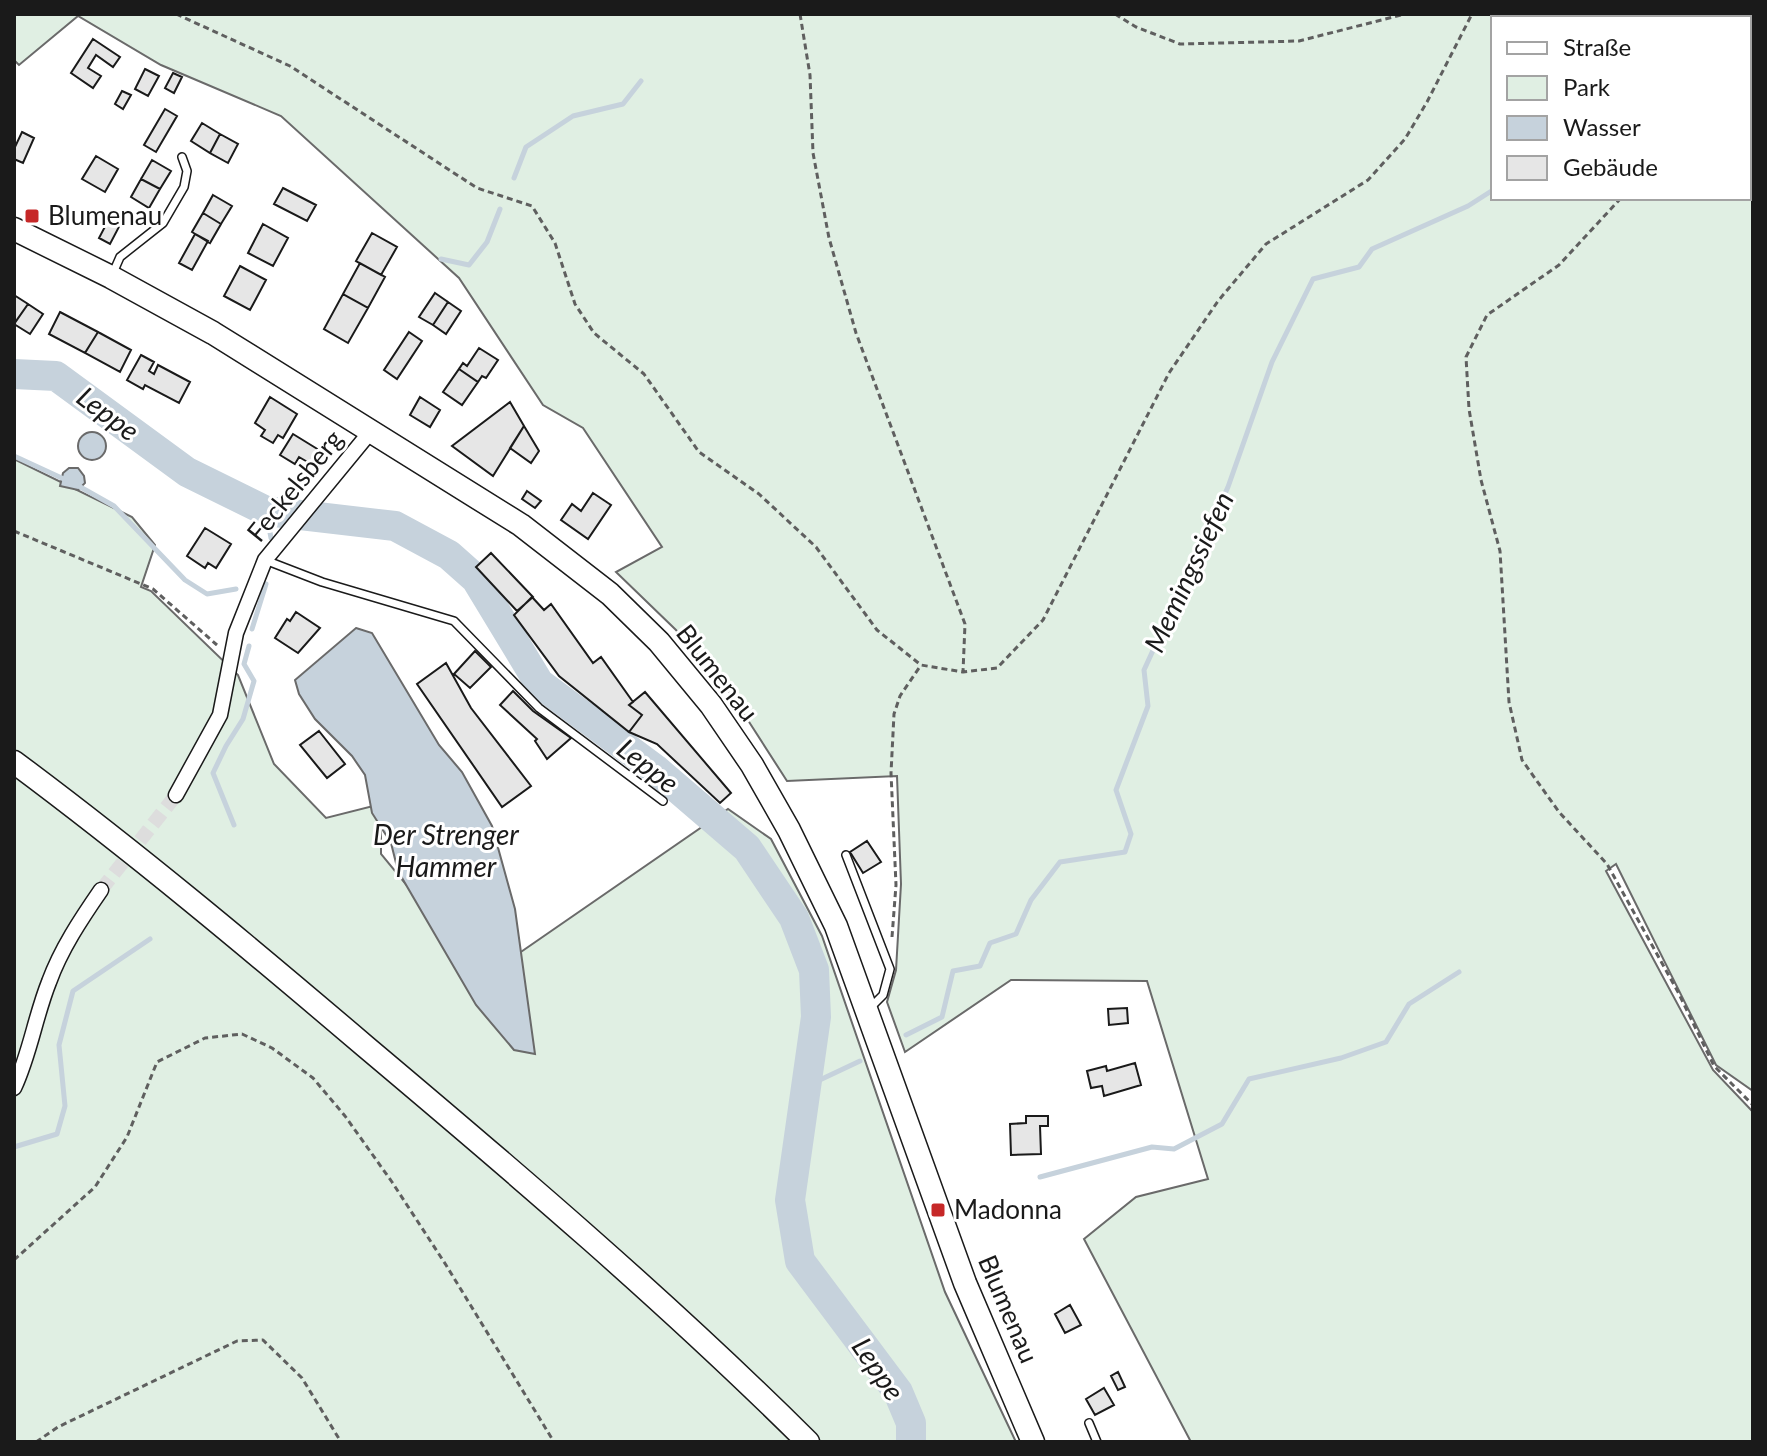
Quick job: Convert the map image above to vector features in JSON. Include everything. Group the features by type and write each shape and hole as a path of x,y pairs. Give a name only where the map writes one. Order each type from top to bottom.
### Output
{"main road":[{"name":"Blumenau","path":"14,229 213,333 521,525 610,594 659,642 711,705 752,765 789,830 836,926 965,1283 1033,1442"},
{"path":"14,762 94,821 196,904 439,1108 608,1255 808,1442"}],"street":[{"name":"Feckelsberg","path":"176,795 220,715 236,633 265,560 371,431"},
{"path":"14,1088 22,1072 49,981 78,923 101,890"}],"lane":[{"path":"111,277 120,257 163,223 184,187 187,171 182,157"},
{"path":"265,560 322,582 454,621 539,708 663,801"},
{"path":"846,855 890,969 883,995 868,1010"},
{"path":"1089,1423 1097,1442"}],"path":[{"path":"176,14 290,66 477,188 532,206 555,243 575,304 594,333 644,374 699,452 759,494 816,547 877,630 921,665 963,672 997,668 1043,620 1169,373 1218,301 1266,244 1368,180 1405,139 1472,14"},
{"path":"800,14 810,75 813,153 829,238 856,333 965,624 963,672"},
{"path":"1115,14 1136,27 1180,44 1299,41 1405,14"},
{"path":"1619,200 1559,265 1487,315 1466,357 1469,409 1481,480 1500,551 1509,702 1522,760 1559,812 1607,864 1678,992 1714,1066 1753,1105"},
{"path":"14,531 153,589 231,658"},
{"path":"890,969 896,885 891,773 894,714 900,696 921,665"},
{"path":"14,1260 95,1187 127,1137 157,1062 205,1038 242,1034 272,1048 313,1078 345,1116 439,1253 554,1442"},
{"path":"36,1442 58,1427 237,1341 263,1340 302,1378 341,1442"}],"green space":[{"path":"14,14 1753,14 1753,1091 1716,1065 1616,864 1606,871 1713,1070 1753,1112 1753,1442 1191,1442 1084,1239 1136,1197 1208,1179 1147,981 1011,980 905,1052 887,1002 896,970 901,884 897,776 787,781 733,697 676,630 616,572 662,547 583,428 543,405 459,278 281,116 161,65 78,16 19,65 14,60"},
{"path":"14,459 132,517 155,545 141,587 151,591 238,675 274,764 326,818 381,804 381,854 459,949 515,956 728,809 771,839 822,936 945,1292 1016,1442 14,1442"}],"water":[{"path":"92,432 102,436 106,446 102,456 92,460 82,456 78,446 82,436"},
{"path":"69,468 78,468 84,476 85,483 78,490 60,486 63,473"},
{"name":"Der Strenger Hammer","path":"356,628 372,633 439,745 462,772 492,826 515,909 535,1054 514,1050 476,1005 398,871 391,843 372,813 365,775 352,756 315,719 299,694 295,680"}],"building":[{"path":"93,39 120,57 113,67 96,55 88,68 101,76 93,88 71,73"},
{"path":"145,69 159,76 148,96 135,89"},
{"path":"173,73 182,77 174,93 165,88"},
{"path":"122,91 131,95 123,109 115,104"},
{"path":"165,109 177,116 156,152 144,145"},
{"path":"202,123 220,134 210,153 191,141"},
{"path":"22,132 34,138 23,163 14,159 14,149"},
{"path":"220,134 238,144 228,163 210,153"},
{"path":"96,156 118,169 105,192 82,179"},
{"path":"152,160 171,171 160,189 141,179"},
{"path":"141,179 160,189 149,208 131,197"},
{"path":"283,188 316,205 307,221 274,204"},
{"path":"213,195 232,206 221,224 203,213"},
{"path":"203,213 221,224 210,243 192,232"},
{"path":"110,217 121,223 110,244 99,238"},
{"path":"263,224 288,238 273,266 248,253"},
{"path":"372,233 397,247 381,275 356,261"},
{"path":"195,234 208,241 192,270 179,263"},
{"path":"360,263 385,277 368,308 343,294"},
{"path":"240,266 266,280 250,310 224,296"},
{"path":"435,293 448,302 433,325 419,317"},
{"path":"343,294 368,308 348,343 324,329"},
{"path":"14,295 28,304 14,324"},
{"path":"448,302 461,311 446,334 433,325"},
{"path":"28,304 43,314 30,334 14,324"},
{"path":"60,312 98,332 85,353 49,334"},
{"path":"98,332 131,350 120,372 85,353"},
{"path":"409,332 422,341 397,379 384,370"},
{"path":"479,348 498,360 486,378 482,376 478,382 459,369 463,363 467,366"},
{"path":"141,355 154,362 149,371 154,374 158,365 190,382 179,403 145,385 143,389 127,380"},
{"path":"459,369 478,382 462,405 443,392"},
{"path":"270,397 297,414 283,438 278,435 273,443 261,436 265,430 255,423"},
{"path":"420,397 440,410 430,427 410,415"},
{"path":"510,402 524,426 493,476 452,446"},
{"path":"524,426 539,451 531,463 510,448"},
{"path":"293,434 319,450 311,464 299,457 295,464 280,455"},
{"path":"527,491 541,501 535,508 522,499"},
{"path":"593,493 611,505 588,539 561,520 572,504 581,511"},
{"path":"205,528 231,544 216,568 208,563 205,568 187,556"},
{"path":"491,553 533,597 517,611 476,567"},
{"path":"532,597 544,610 551,604 593,663 601,657 633,702 629,705 642,715 629,732 559,676 514,615"},
{"path":"296,612 320,628 298,653 275,638 287,619 290,621"},
{"path":"475,651 491,667 470,688 454,674"},
{"path":"446,663 471,708 531,786 502,807 417,684"},
{"path":"513,691 533,711 571,738 547,759 535,741 537,739 500,705"},
{"path":"645,692 731,793 720,803 657,744 629,732 642,715 629,705"},
{"path":"319,731 345,764 327,778 300,745"},
{"path":"867,841 881,862 863,873 850,852"},
{"path":"1127,1008 1128,1023 1109,1025 1108,1009"},
{"path":"1135,1063 1141,1085 1104,1096 1102,1086 1091,1088 1087,1071 1106,1066 1107,1071"},
{"path":"1026,1116 1048,1116 1048,1126 1040,1126 1041,1154 1011,1155 1010,1124 1026,1123"},
{"path":"1070,1305 1081,1325 1065,1333 1055,1314"},
{"path":"1118,1372 1125,1387 1118,1390 1111,1376"},
{"path":"1104,1388 1114,1405 1095,1415 1086,1399"}],"waterway":[{"name":"Memingssiefen","path":"1624,16 1630,14"},
{"path":"514,178 526,147 573,116 623,104 641,81"},
{"name":"Memingssiefen","path":"906,1035 942,1017 953,971 980,966 990,943 1016,934 1031,900 1060,862 1125,852 1131,834 1116,790 1148,706 1144,670 1228,487 1272,362 1313,279 1359,267 1372,249 1468,206 1491,191"},
{"path":"441,259 469,265 487,242 500,209"},
{"name":"Leppe","path":"14,374 56,376 187,472 266,511 395,526 449,555 476,579 539,683 655,769 747,848 794,918 814,970 816,1017 790,1200 800,1261 898,1392 911,1423 911,1442"},
{"path":"14,456 66,480"},
{"path":"75,484 114,506 185,580 207,594 236,589"},
{"path":"266,511 271,538"},
{"path":"252,629 266,584"},
{"path":"234,825 213,773 243,719 254,681 244,664 249,646"},
{"path":"14,1147 57,1134 65,1106 59,1045 73,991 150,939"},
{"path":"1040,1177 1152,1147 1174,1149 1222,1124 1249,1079 1341,1058 1386,1042 1409,1004 1459,972"},
{"name":"Memingssiefen","path":"807,1086 860,1061"}],"tunnel":[{"path":"101,890 176,795"}],"place":[{"name":"Blumenau","path":"32,216"},
{"name":"Madonna","path":"938,1210"}]}
